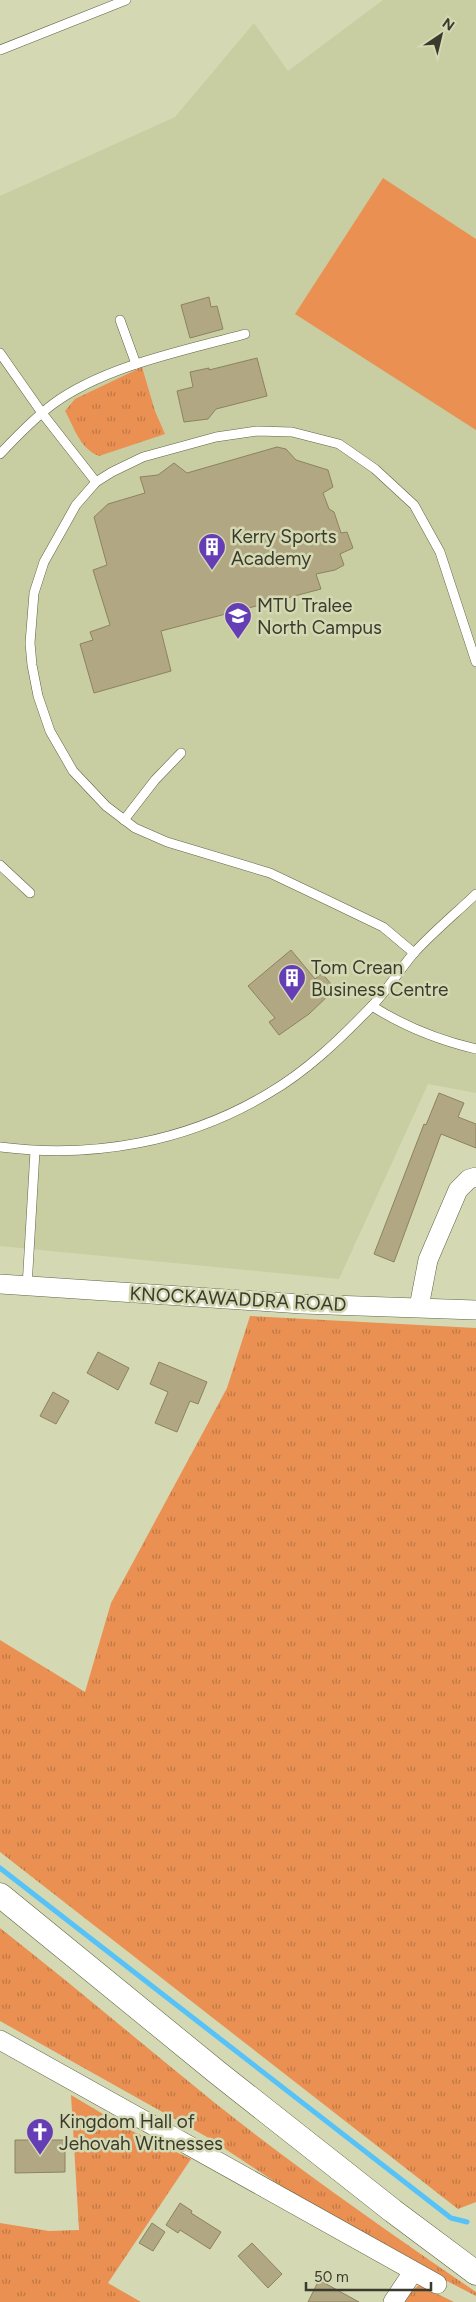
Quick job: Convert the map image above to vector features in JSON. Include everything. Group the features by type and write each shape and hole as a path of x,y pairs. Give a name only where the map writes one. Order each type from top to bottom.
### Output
{"street":[{"path":"419,1307 428,1260 458,1190 469,1179 476,1177"},
{"name":"KNOCKAWADDRA ROAD","path":"0,1284 302,1304 476,1310"},
{"path":"0,1894 218,2073 401,2217 476,2273"},
{"path":"0,2040 412,2272 438,2284"},
{"path":"393,2302 412,2272"}],"lane":[{"path":"0,50 126,0"},
{"path":"120,320 136,364"},
{"path":"0,454 54,403 115,371 245,334"},
{"path":"0,353 42,413 96,482"},
{"path":"414,954 383,926 270,873 167,842 135,828 106,806 73,771 60,750 44,713 32,665 30,643 34,593 44,562 76,504 96,482 112,472 143,458 216,437 257,431 292,432 339,444 375,469 414,505 440,552 476,662"},
{"path":"124,820 155,780 181,753"},
{"path":"0,866 30,893"},
{"path":"0,1147 35,1152 113,1148 167,1138 220,1118 270,1093 314,1061 372,1006 414,954 476,894"},
{"path":"372,1006 398,1023 448,1042 476,1049"},
{"path":"27,1287 35,1152"}],"shaded area":[{"name":"MTU Tralee North Campus","path":"383,0 476,0 476,1093 428,1084 339,1279 0,1246 0,196 175,117 254,23 288,71"}],"green space":[{"path":"383,178 476,239 476,430 295,314"},
{"path":"142,367 155,411 165,434 99,456 92,453 78,437 65,411 75,399"},
{"path":"250,1316 476,1328 476,2202 458,2209 0,1852 0,1640 85,1692 111,1603 227,1388"},
{"path":"0,1928 247,2128 344,2200 476,2292 476,2296 416,2265 292,2193 207,2137 0,2021"},
{"path":"71,2095 130,2130 191,2159 108,2283 141,2302 0,2302 0,2223 49,2231 79,2230"},
{"path":"419,2285 454,2302 399,2302"}],"building":[{"path":"209,297 211,307 217,306 223,329 190,338 181,305"},
{"path":"257,358 267,396 216,409 208,419 184,422 177,391 193,387 190,372 209,368 209,370"},
{"name":"Kerry Sports Academy","path":"277,447 286,449 296,460 328,470 333,487 323,493 329,509 334,512 341,533 347,532 353,548 340,554 344,565 335,570 316,574 321,589 161,631 171,671 94,693 80,644 93,640 90,632 110,625 93,570 107,565 94,517 108,504 145,493 140,477 158,475 174,463 187,473"},
{"name":"Tom Crean Business Centre","path":"291,950 315,979 322,973 335,989 309,1014 279,1035 269,1022 275,1018 248,986"},
{"path":"439,1093 464,1103 458,1117 476,1124 476,1148 441,1134 394,1262 374,1254 424,1124 426,1125"},
{"path":"98,1352 129,1368 118,1390 87,1373"},
{"path":"159,1362 207,1382 198,1404 190,1401 177,1432 155,1423 168,1392 150,1384"},
{"path":"53,1392 69,1401 56,1424 40,1416"},
{"name":"Kingdom Hall of Jehovah Witnesses","path":"15,2140 65,2140 65,2172 15,2173"},
{"path":"180,2203 192,2211 191,2213 221,2232 210,2249 180,2230 178,2233 166,2225"},
{"path":"152,2223 165,2232 153,2251 139,2243"},
{"path":"252,2243 282,2274 268,2288 238,2256"},
{"path":"319,2280 359,2302 308,2302"}],"waterway":[{"path":"0,1868 451,2218 467,2222"}],"place":[{"name":"Kerry Sports Academy","path":"212,571"},
{"name":"MTU Tralee North Campus","path":"238,640"},
{"name":"Tom Crean Business Centre","path":"292,1002"},
{"name":"Kingdom Hall of Jehovah Witnesses","path":"40,2156"}]}
